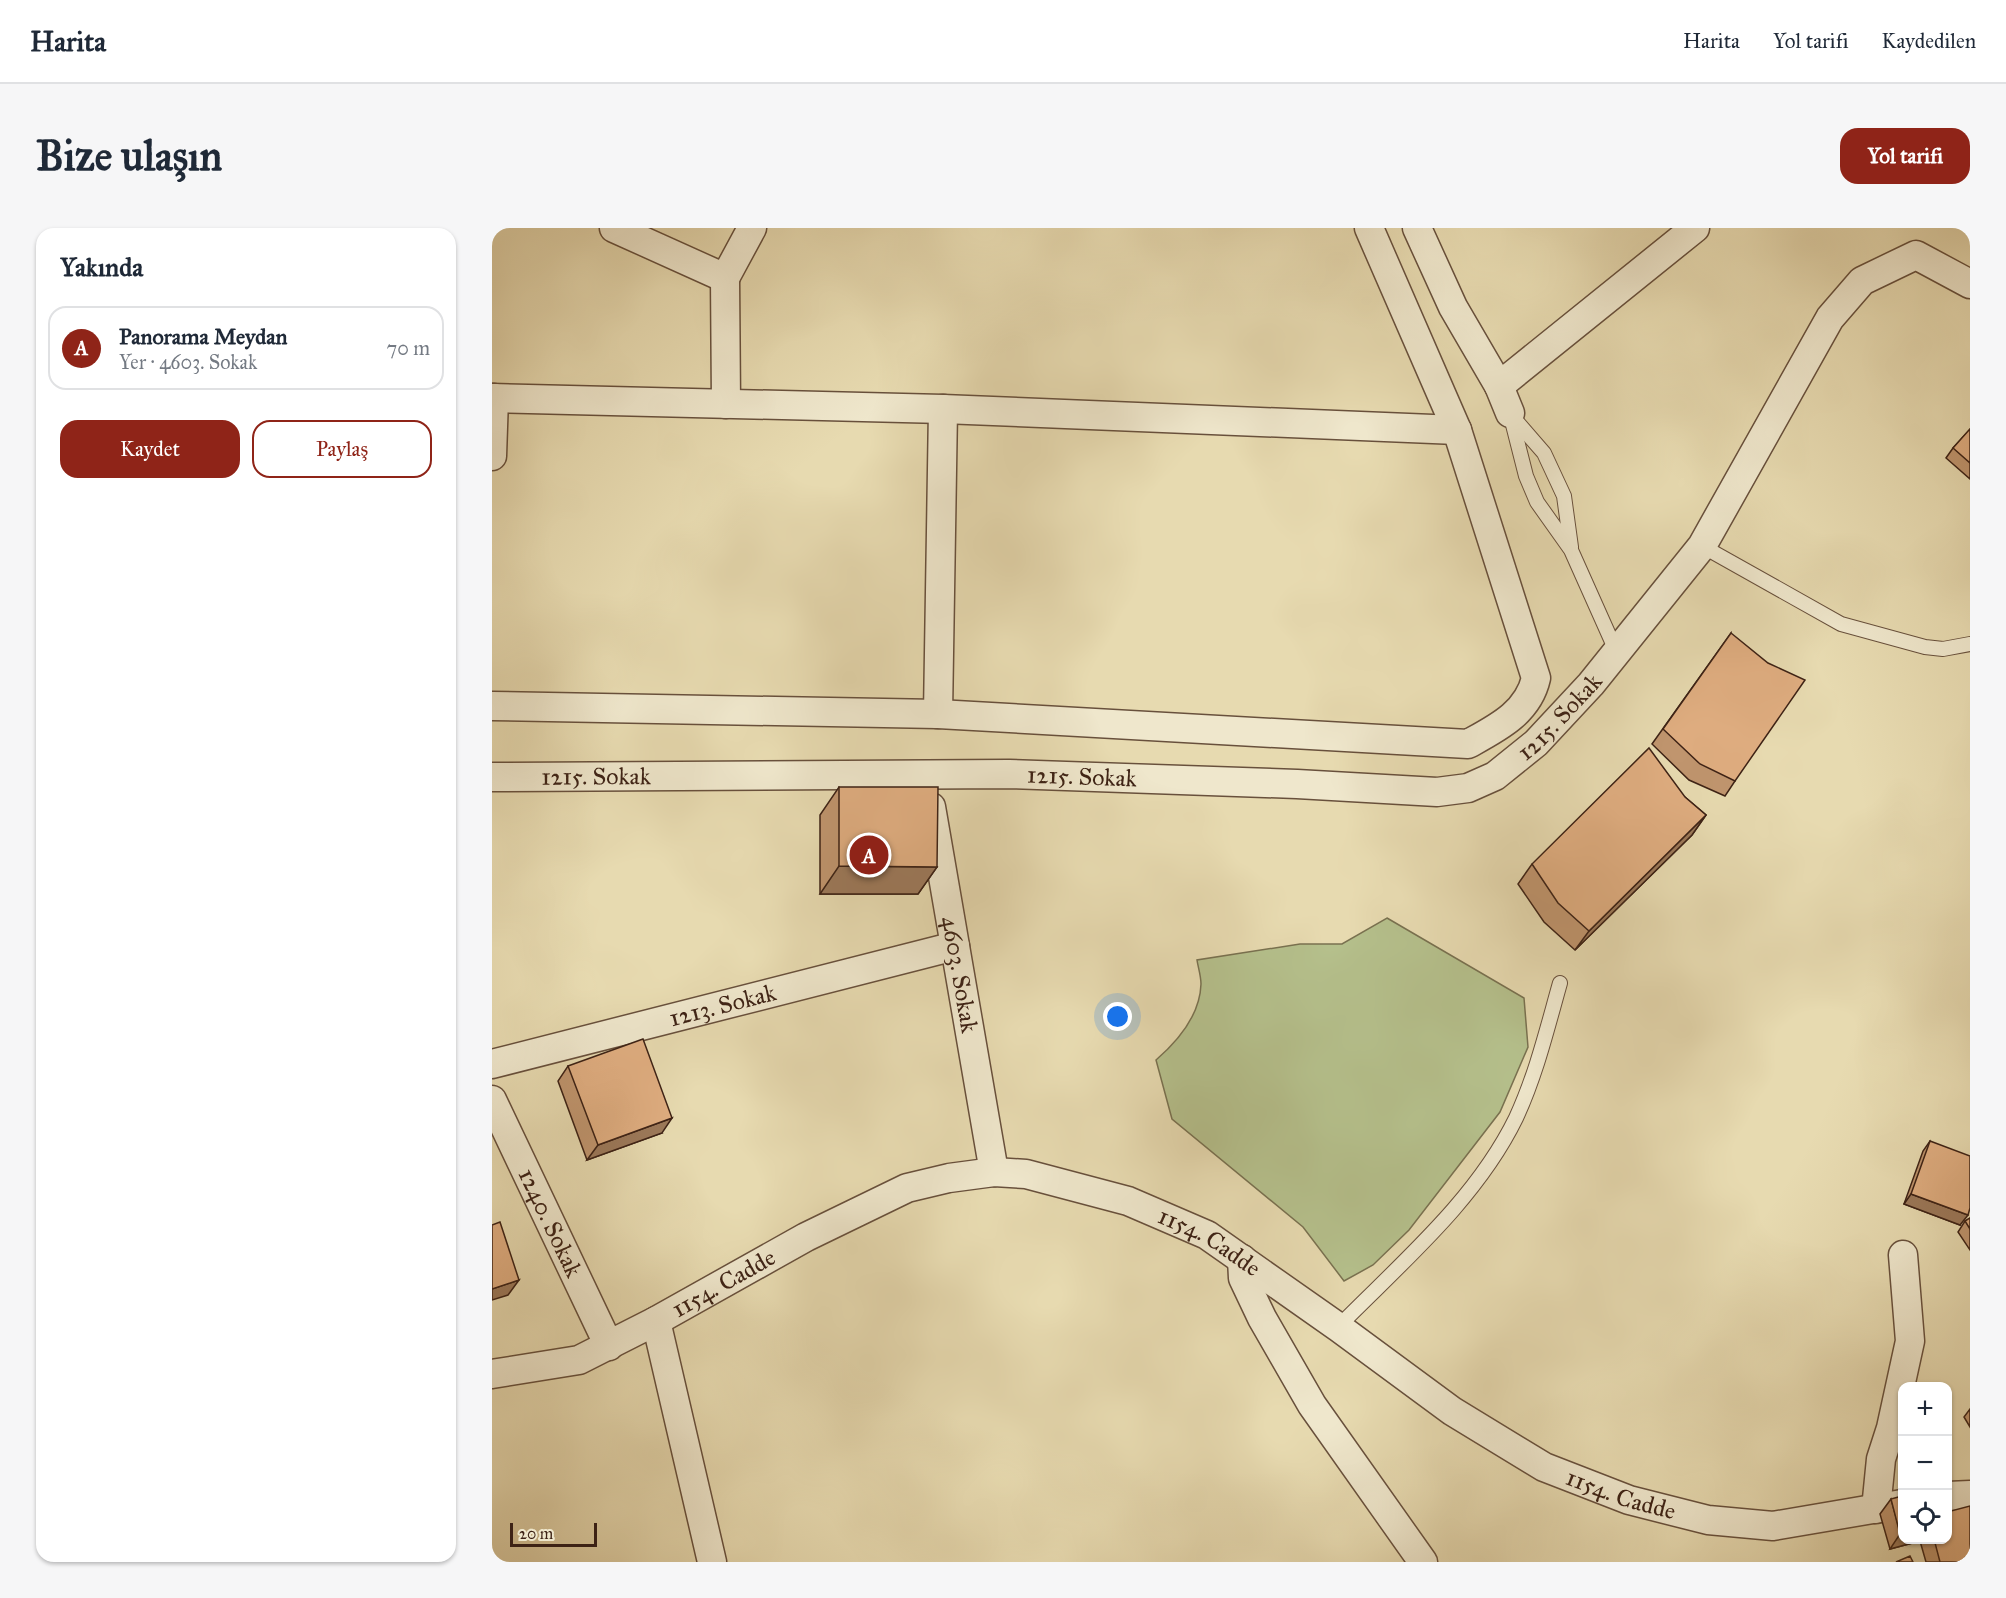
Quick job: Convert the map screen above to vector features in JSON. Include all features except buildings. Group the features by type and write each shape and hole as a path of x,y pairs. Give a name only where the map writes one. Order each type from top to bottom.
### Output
{"street":[{"path":"614,228 725,278"},
{"path":"726,404 725,278 752,228"},
{"path":"492,706 938,714 1468,744 1495,729 1524,706 1533,693 1536,678 1457,430 1369,228"},
{"path":"1417,228 1453,307 1499,386 1510,413"},
{"path":"1499,386 1695,228"},
{"name":"1215. Sokak","path":"492,777 1009,774 1297,784 1437,792 1468,788 1495,776 1536,744 1617,653 1701,546 1830,318 1862,281 1916,255 1970,284"},
{"path":"492,456 493,398 944,409 1457,430"},
{"path":"938,714 944,409"},
{"name":"4603. Sokak","path":"925,775 994,1172"},
{"name":"1213. Sokak","path":"492,1064 955,946"},
{"name":"1240. Sokak","path":"492,1100 609,1346"},
{"name":"1154. Cadde","path":"492,1374 579,1359 609,1346 806,1238 906,1188 949,1178 994,1172 1026,1174 1128,1201 1207,1235 1452,1411 1544,1467 1629,1500 1708,1520 1773,1526 1889,1506"},
{"path":"1889,1506 1881,1459 1891,1428 1910,1341 1903,1255"},
{"path":"1242,1259 1243,1278 1262,1318 1312,1405 1423,1562"},
{"path":"656,1321 712,1562"},
{"path":"1952,1496 1970,1495"}],"lane":[{"path":"1510,413 1526,476 1537,502 1571,550 1617,653"},
{"path":"1510,413 1544,453 1564,496 1571,550"},
{"path":"1701,546 1841,624 1925,647 1943,649 1970,644"},
{"path":"1338,1327 1458,1205 1499,1149 1529,1088 1560,983"}],"green space":[{"path":"1387,918 1524,998 1528,1047 1500,1112 1409,1230 1373,1265 1344,1281 1303,1227 1172,1119 1156,1060 1180,1036 1197,1006 1201,984 1197,960 1300,944 1342,944"}],"place":[{"name":"Panorama Meydan","path":"869,855"}]}
